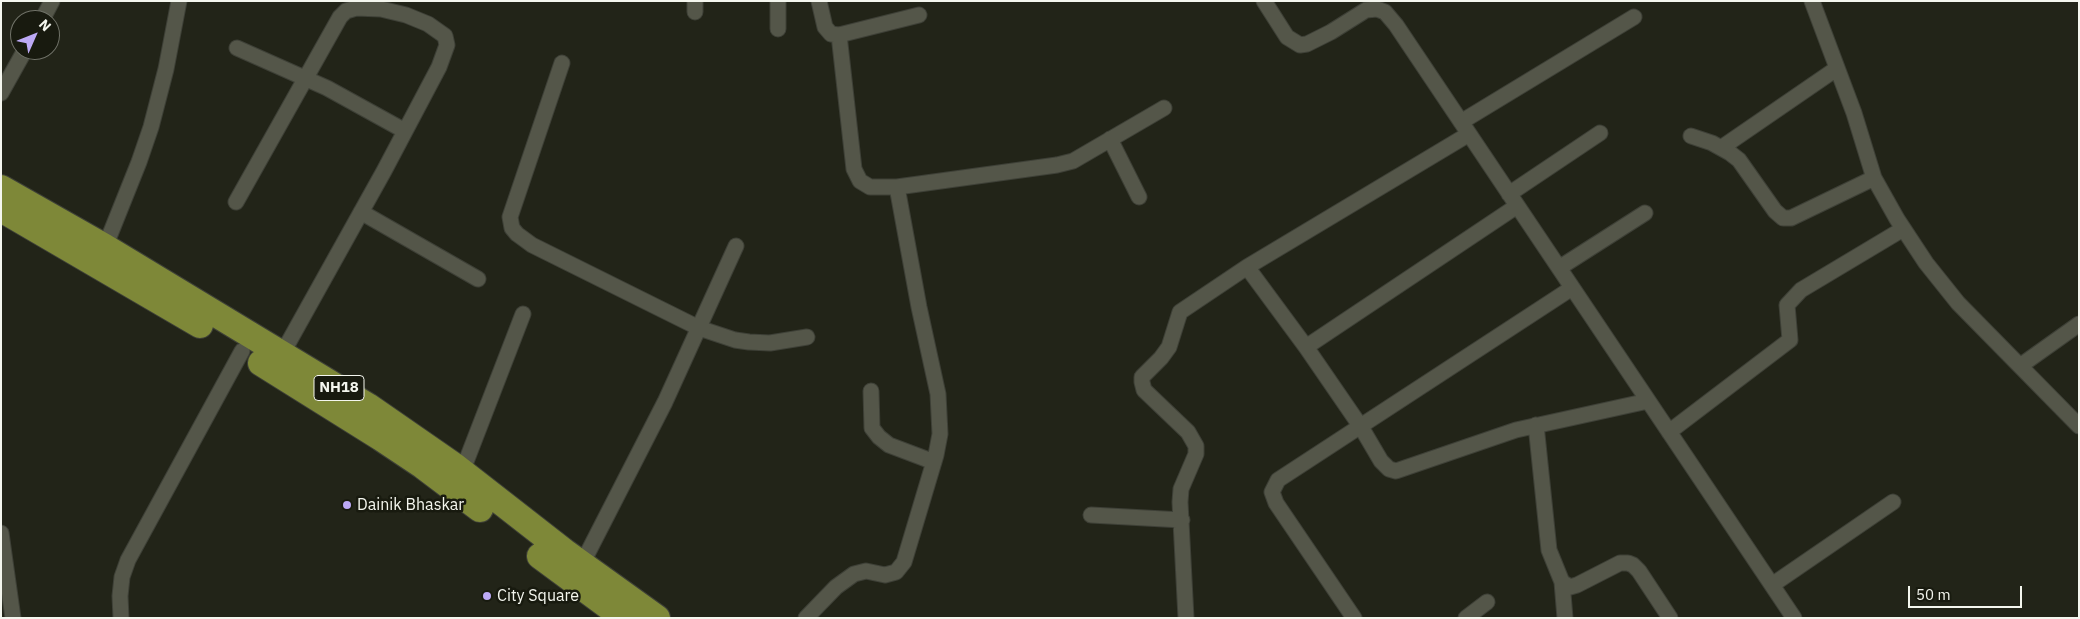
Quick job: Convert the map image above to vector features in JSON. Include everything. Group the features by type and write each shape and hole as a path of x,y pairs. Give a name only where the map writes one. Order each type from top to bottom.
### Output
{"highway":[{"name":"NH18","path":"1,188 242,351 423,466 624,618"},
{"name":"NH18","path":"1,209 98,255 282,354 368,406 462,472 582,564 657,618"}],"street":[{"path":"98,255 139,162 166,69 179,1"},
{"path":"778,1 778,29"},
{"path":"819,1 825,27 832,34 840,35 920,15"},
{"path":"1264,1 1287,37 1300,46 1331,32 1377,5 1385,12 1425,64 1465,128 1794,618"},
{"path":"1812,1 1854,113 1874,178 1884,199 1903,229 1958,303 2079,426"},
{"path":"236,202 340,17 346,11 356,8 381,9 406,15 428,24 445,36 447,44 439,67 282,354"},
{"path":"1186,618 1181,489 1196,454 1196,446 1188,432 1144,390 1142,377 1169,347 1180,312 1634,17"},
{"path":"840,35 854,170 860,181 870,188 897,187 1074,161 1164,108"},
{"path":"237,48 326,88 405,131"},
{"path":"1,93 19,60"},
{"path":"562,63 510,217 512,228 517,234 532,245 699,328 735,340 749,342 770,343 807,337"},
{"path":"1721,148 1836,69"},
{"path":"1306,347 1513,200 1600,133"},
{"path":"1691,136 1721,148 1738,160 1783,218 1792,218 1874,178"},
{"path":"1110,139 1139,197"},
{"path":"806,618 836,587 854,574 866,571 885,575 896,572 904,562 934,462 940,434 938,394 919,307 897,187"},
{"path":"361,212 478,279"},
{"path":"1559,268 1645,213"},
{"path":"1669,432 1790,340 1787,305 1801,290 1903,229"},
{"path":"582,564 665,402 736,246"},
{"path":"1247,267 1306,347 1388,469 1396,471 1536,424 1648,400"},
{"path":"1354,618 1276,503 1272,492 1278,480 1572,288"},
{"path":"462,472 523,314"},
{"path":"2020,366 2079,324"},
{"path":"121,618 120,596 122,577 128,560 242,351"},
{"path":"871,391 872,428 879,437 889,445 934,462"},
{"path":"1536,424 1549,550 1562,582 1565,618"},
{"path":"1772,585 1892,502"},
{"path":"1091,515 1182,520"},
{"path":"1,533 13,618"},
{"path":"1562,582 1570,587 1577,585 1620,563 1628,563 1639,571 1670,618"},
{"path":"1466,618 1487,602"}],"place":[{"name":"Dainik Bhaskar","path":"347,505"},
{"name":"City Square","path":"487,596"}]}
